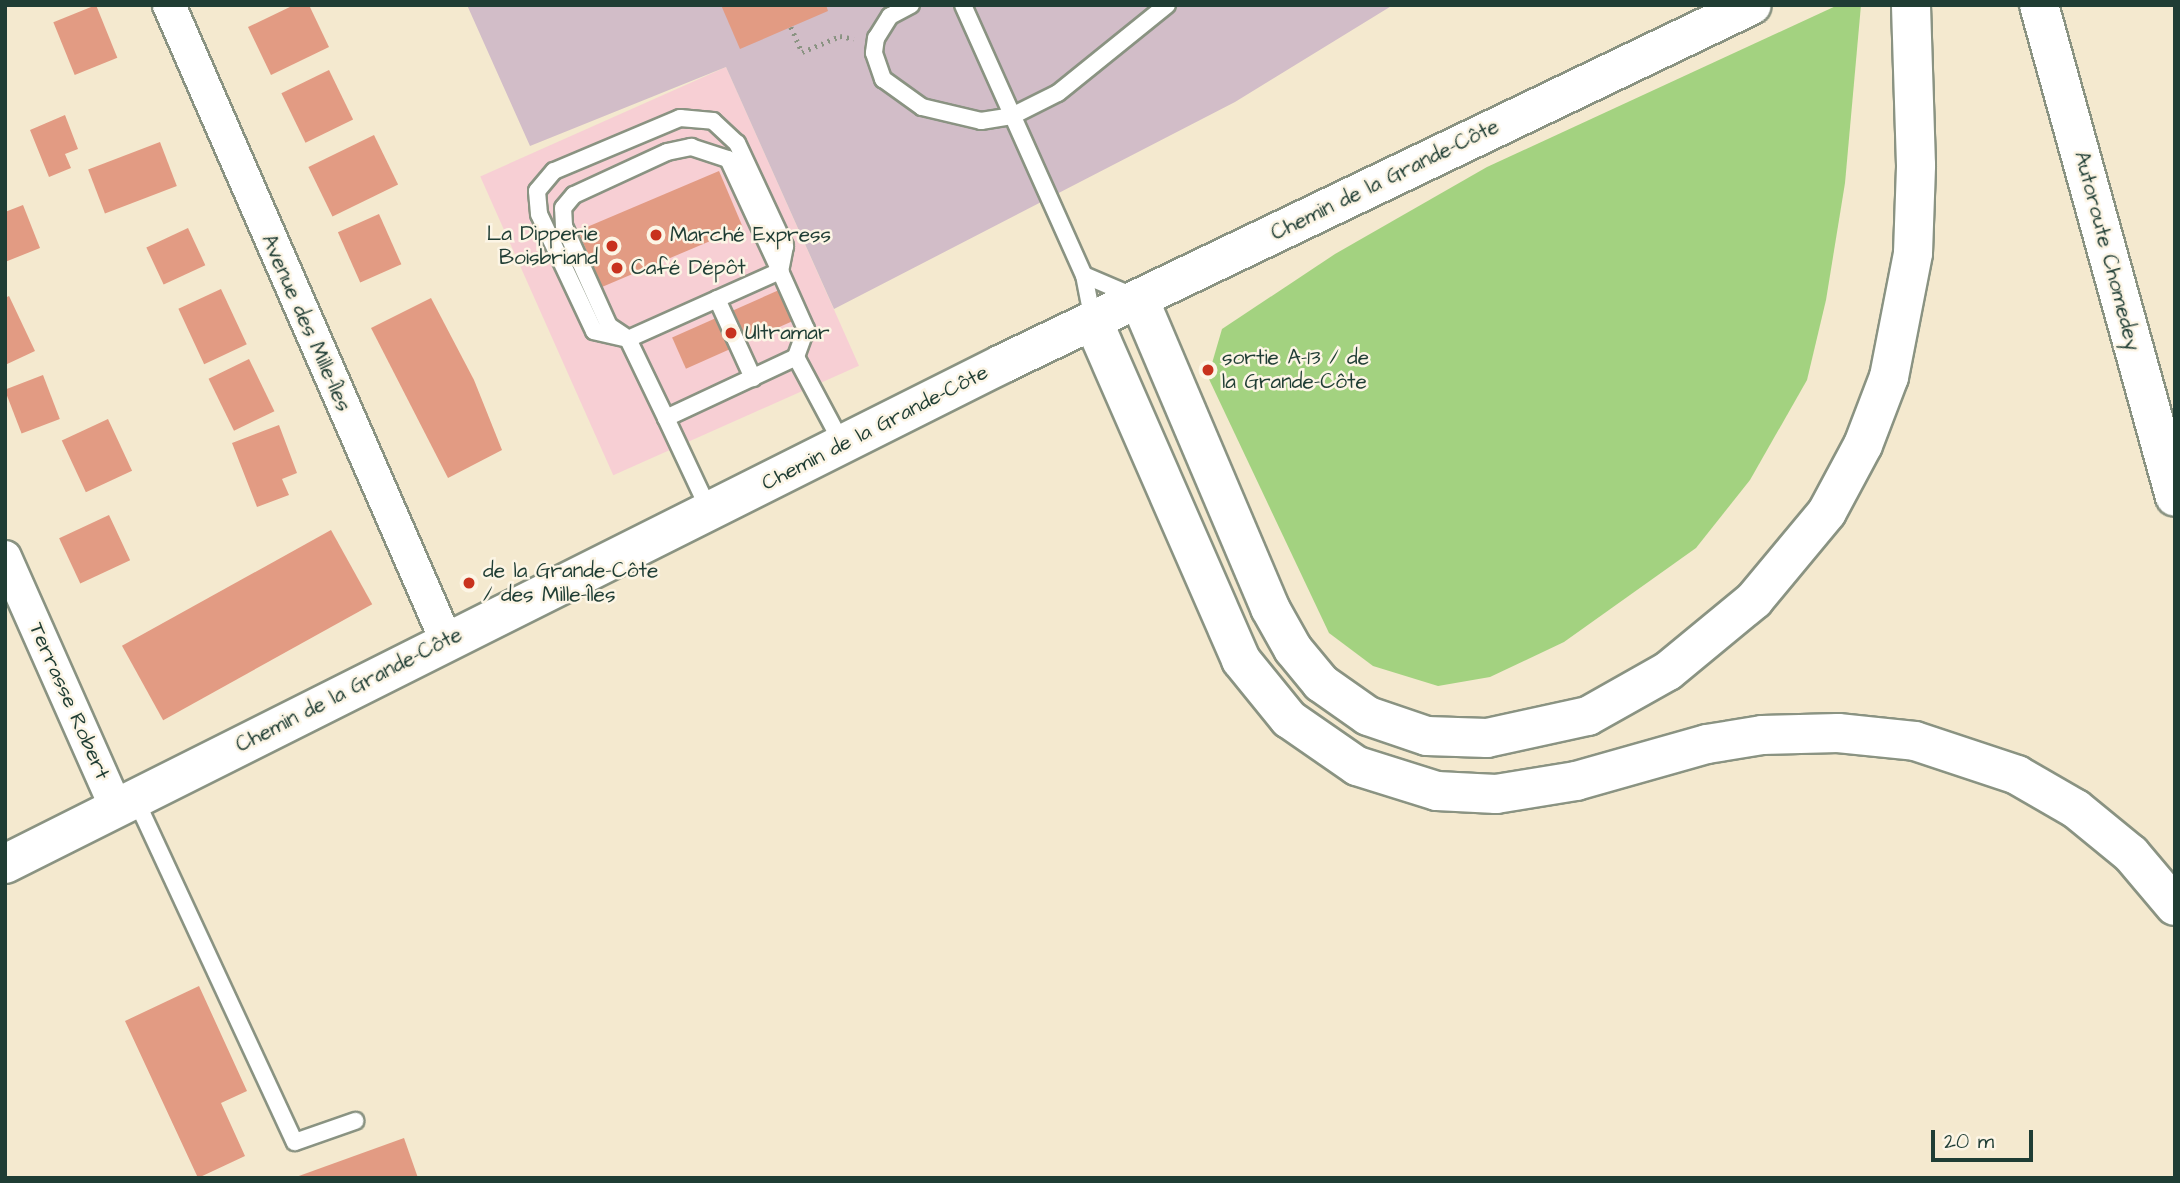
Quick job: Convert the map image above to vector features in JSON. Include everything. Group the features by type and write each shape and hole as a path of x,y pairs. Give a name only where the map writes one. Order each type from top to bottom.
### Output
{"main road":[{"name":"Chemin de la Grande-Côte","path":"5,864 446,640 1093,321 1752,5"},
{"path":"1139,299 1270,608 1293,649 1321,683 1368,716 1427,736 1486,738 1588,716 1668,671 1754,600 1827,512 1863,444 1892,364 1913,253 1916,166 1911,5"},
{"name":"Autoroute Chomedey","path":"2039,5 2175,497"},
{"path":"1093,321 1241,660 1289,719 1357,766 1437,791 1496,794 1566,784 1707,744 1762,735 1838,733 1915,741 2017,775 2076,809 2131,854 2175,906"}],"street":[{"name":"Avenue des Mille-Îles","path":"169,5 446,640"},
{"name":"Terrasse Robert","path":"5,556 126,803"}],"lane":[{"path":"911,5 890,16 876,38 877,67 890,87 922,107 967,120 1012,116 1076,80 1167,5"},
{"path":"963,5 1084,275 1093,321"},
{"path":"680,118 713,121 737,143 785,246 780,271 628,339 594,331 539,214 537,191 554,171 680,118"},
{"path":"666,418 796,357 806,329 728,159 691,147 667,152 574,195 563,208 564,226 609,326 628,339 710,512"},
{"path":"1084,275 1139,299"},
{"path":"717,299 753,378"},
{"path":"796,357 843,445"},
{"path":"126,803 295,1142 355,1121"}],"path":[{"path":"791,27 802,52 839,36"}],"shaded area":[{"path":"467,5 1393,5 1235,102 834,309 726,67 530,146"},
{"path":"726,67 859,366 613,475 480,176"}],"green space":[{"path":"1838,5 1861,5 1845,183 1826,300 1807,380 1750,480 1696,548 1564,642 1490,677 1438,686 1373,666 1329,633 1208,377 1222,329 1335,254 1487,167"}],"building":[{"path":"96,5 117,58 75,75 53,22"},
{"path":"294,5 309,5 329,47 271,75 248,27"},
{"path":"721,5 826,5 828,11 740,49"},
{"path":"329,70 353,119 305,143 281,93"},
{"path":"65,115 78,149 65,154 71,168 49,177 30,130"},
{"path":"374,135 398,184 332,216 308,167"},
{"path":"160,142 177,186 105,213 88,170"},
{"path":"719,171 743,227 602,287 578,231"},
{"path":"23,205 40,248 5,262 5,212"},
{"path":"379,214 401,264 360,283 338,232"},
{"path":"188,228 205,265 164,285 146,247"},
{"path":"221,289 247,344 204,364 178,309"},
{"path":"779,290 793,321 686,369 672,338"},
{"path":"9,296 35,351 5,365 5,298"},
{"path":"431,298 474,380 502,450 448,478 371,328"},
{"path":"249,359 274,411 234,431 209,379"},
{"path":"43,375 60,419 22,434 5,390"},
{"path":"108,419 132,471 86,492 62,441"},
{"path":"279,425 297,473 282,479 289,495 257,507 232,443"},
{"path":"109,515 130,560 80,584 59,538"},
{"path":"331,530 372,604 163,720 122,646"},
{"path":"199,986 247,1091 221,1103 245,1156 198,1178 125,1021"},
{"path":"404,1138 418,1178 296,1178 296,1177"}],"place":[{"name":"Marché Express","path":"656,235"},
{"name":"La Dipperie Boisbriand","path":"612,246"},
{"name":"Café Dépôt","path":"617,268"},
{"name":"Ultramar","path":"731,333"},
{"name":"sortie A-13 / de la Grande-Côte","path":"1208,370"},
{"name":"de la Grande-Côte / des Mille-Îles","path":"469,583"}]}
